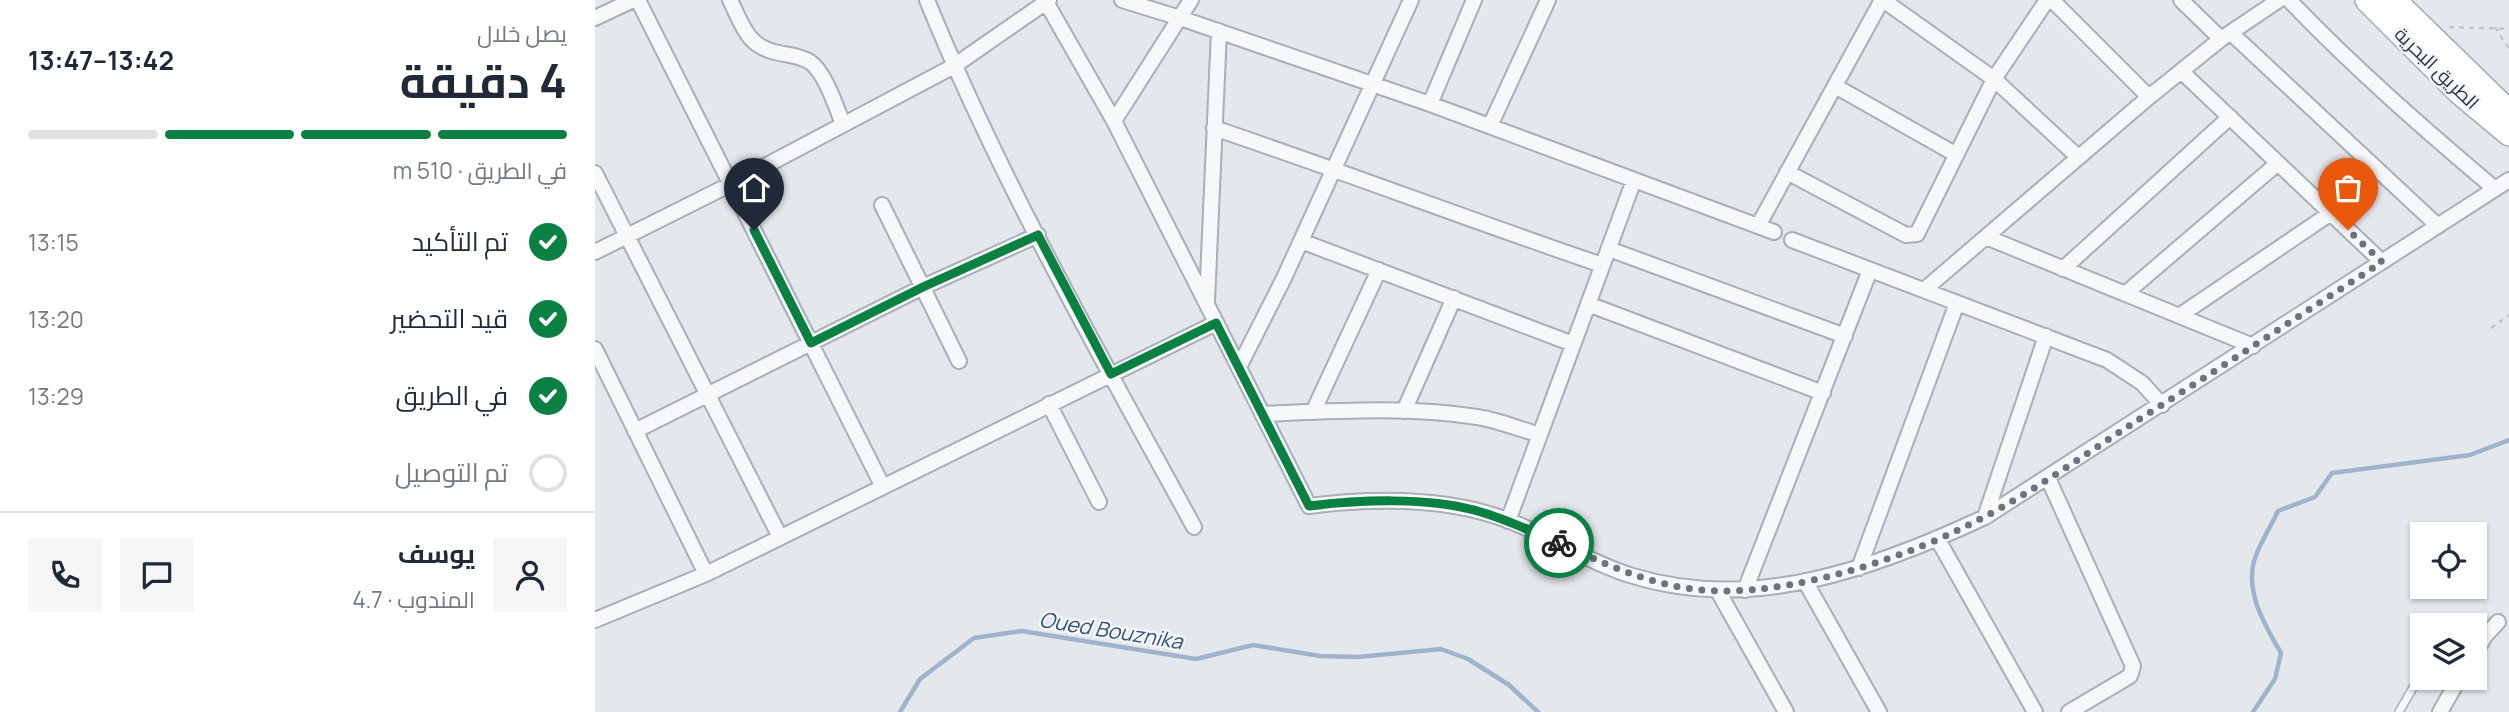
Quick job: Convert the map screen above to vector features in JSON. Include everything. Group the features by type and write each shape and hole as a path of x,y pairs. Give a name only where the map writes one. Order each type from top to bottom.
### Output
{"main road":[{"name":"الطريق البحرية","path":"2367,0 2460,93 2509,134"},
{"name":"الطريق البحرية","path":"2394,0 2509,112"}],"street":[{"path":"595,18 632,0"},
{"path":"638,0 883,486"},
{"path":"730,0 749,39 767,51 793,55 812,63 825,81 843,124"},
{"path":"927,0 954,66 1038,235 1194,527"},
{"path":"1122,0 1430,104 1774,232"},
{"path":"1114,121 1192,0"},
{"path":"1239,367 1301,241 1411,0"},
{"path":"1430,104 1474,0"},
{"path":"1490,127 1548,0"},
{"path":"1758,226 1883,0 1994,79 2078,157"},
{"path":"1787,172 1910,236 1920,230 1994,79 2049,0 2149,97"},
{"path":"2181,0 2226,36 2438,226"},
{"path":"1924,290 2149,97 2226,36 2279,0"},
{"path":"2289,0 2385,94 2495,189"},
{"path":"595,252 731,184 954,66 1047,1 1114,121 1309,506 1338,502 1433,504 1471,509 1508,520 1631,576 1717,591 1745,590 1805,581 1859,568 1985,517 2509,180"},
{"path":"1206,303 1219,31"},
{"path":"2181,71 2382,262"},
{"path":"1835,86 1955,154"},
{"path":"2063,269 2230,117"},
{"path":"1215,128 1602,265"},
{"path":"2125,294 2278,163"},
{"path":"595,173 780,537"},
{"path":"1508,520 1634,180"},
{"path":"882,205 959,361"},
{"path":"2179,316 2331,214"},
{"path":"635,430 923,287 1038,235"},
{"path":"1986,237 2253,346"},
{"path":"1793,240 2117,365 2142,383 2162,405"},
{"path":"1301,241 1573,344"},
{"path":"1609,249 1845,335"},
{"path":"1314,412 1379,270"},
{"path":"1745,590 1870,270"},
{"path":"1404,411 1454,298"},
{"path":"1859,568 1957,303"},
{"path":"1588,304 1823,393"},
{"path":"595,620 706,574 1216,323"},
{"path":"1985,517 2046,336"},
{"path":"595,349 706,574"},
{"path":"1049,404 1099,502"},
{"path":"1262,414 1404,411 1480,417 1540,435"},
{"path":"2048,478 2133,666 2130,676 2069,712"},
{"path":"1937,538 2035,712"},
{"path":"1805,581 1879,712"},
{"path":"1717,591 1786,712"},
{"path":"2487,634 2498,622"},
{"path":"2441,712 2453,690"}],"lane":[{"path":"2399,712 2412,690"}],"path":[{"path":"2421,27 2509,29"},
{"path":"2495,27 2509,49"},
{"path":"2491,328 2509,315"}],"waterway":[{"name":"Oued Bouznika","path":"2253,712 2275,679 2281,653 2257,606 2252,581 2256,555 2278,511 2315,497 2332,473 2470,455 2509,440"},
{"name":"Oued Bouznika","path":"900,712 920,679 974,638 1022,631 1196,659 1253,645 1320,656 1358,657 1441,649 1468,659 1509,685 1538,712"}],"way so far":[{"path":"1559,543 1631,576 1717,591 1769,588 1805,581 1859,568 1898,554 1985,517 2382,262 2348,230"}],"route":[{"path":"754,230 811,343 923,287 1038,235 1111,374 1216,323 1309,506 1338,502 1377,502 1433,504 1471,509 1508,520 1559,543"}]}
